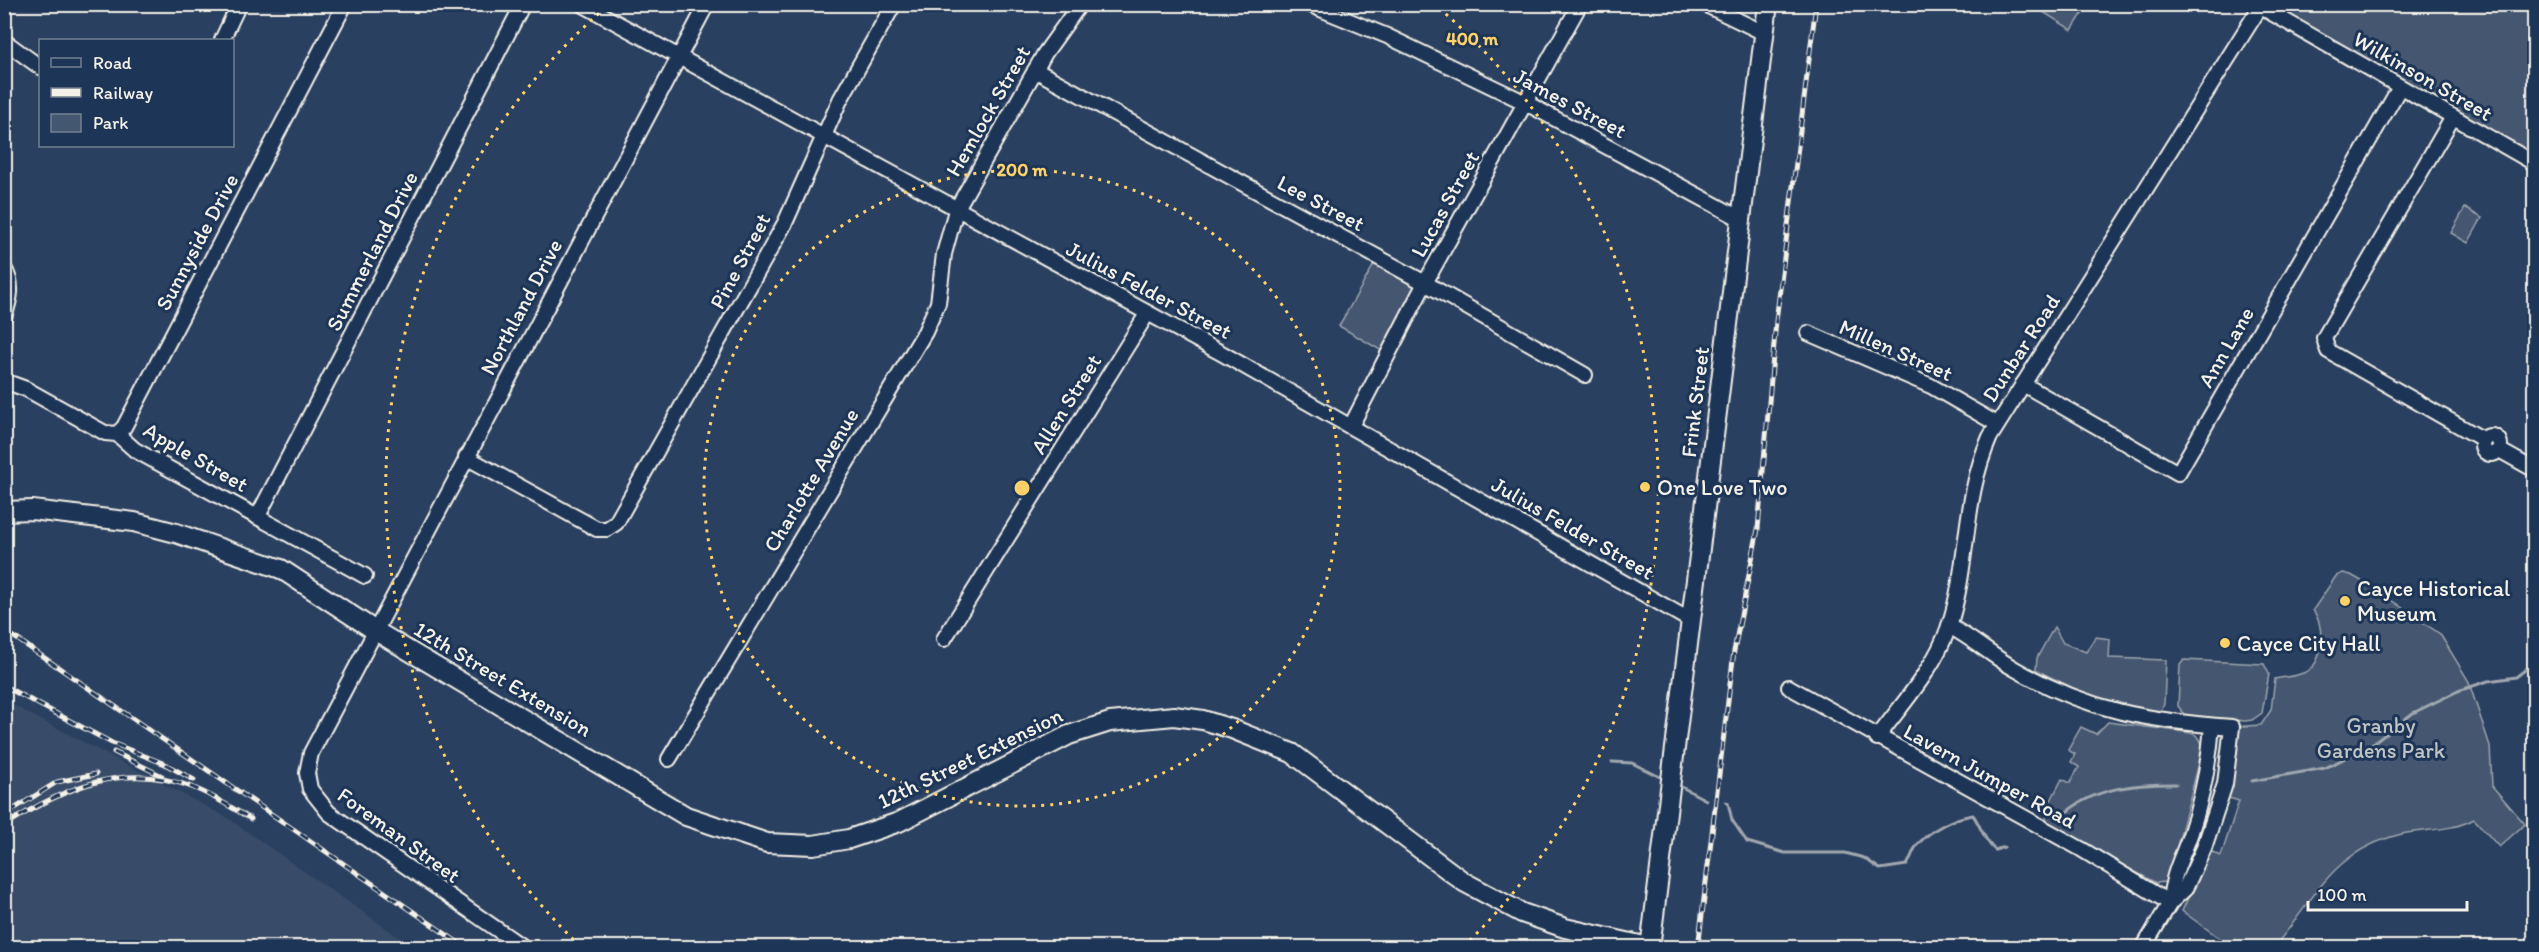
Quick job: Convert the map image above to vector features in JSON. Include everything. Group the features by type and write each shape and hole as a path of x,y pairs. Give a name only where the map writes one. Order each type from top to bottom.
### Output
{"main road":[{"name":"Frink Street","path":"1651,947 1768,4"},
{"name":"12th Street Extension","path":"4,511 32,510 134,522 176,533 281,569 374,630 686,816 767,843 813,845 849,839 899,822 934,806 1008,764 1069,735 1110,722 1144,717 1174,716 1203,720 1232,729 1292,753 1332,780 1464,882 1522,913 1565,928 1651,947"}],"street":[{"path":"222,39 239,4"},
{"name":"Sunnyside Drive","path":"117,434 124,427 345,4"},
{"name":"Summerland Drive","path":"258,516 523,4"},
{"name":"Julius Felder Street","path":"582,4 1351,426 1691,621"},
{"name":"Northland Drive","path":"374,630 706,4"},
{"name":"Pine Street","path":"466,457 597,529 607,529 622,515 785,223 862,59 894,4"},
{"name":"Hemlock Street","path":"956,210 1035,70 1080,4"},
{"name":"James Street","path":"1308,4 1387,36 1526,103 1741,219"},
{"name":"Lucas Street","path":"1351,426 1425,283 1580,4"},
{"path":"1704,4 1764,33"},
{"name":"Wilkinson Street","path":"2261,6 2535,163"},
{"name":"Dunbar Road","path":"1877,738 1930,665 1949,626 1959,586 1970,503 1986,447 1997,424 2261,6"},
{"path":"4,41 39,66"},
{"name":"Lee Street","path":"1035,70 1425,283 1585,375"},
{"name":"Ann Lane","path":"2023,384 2178,473 2400,87"},
{"path":"2453,117 2324,338 2328,351 2484,440 2482,446 2486,453 2491,454 2499,450 2533,469"},
{"name":"Charlotte Avenue","path":"669,759 934,313 942,284 944,254 956,210"},
{"path":"4,268 10,282 11,294 4,317"},
{"name":"Allen Street","path":"944,639 1148,314"},
{"name":"Millen Street","path":"1808,333 1931,386 1997,424"},
{"name":"Apple Street","path":"4,381 26,389 105,433 117,434 135,450 365,576"},
{"path":"1949,626 2016,670 2085,702 2149,720 2232,727 2225,784 2214,822 2185,889 2170,903 2143,948"},
{"name":"Foreman Street","path":"374,630 315,744 307,773 315,798 329,813 524,948"},
{"name":"Lavern Jumper Road","path":"1789,687 1877,738 2081,849 2170,903"},
{"path":"2170,903 2171,880 2191,834 2206,780 2212,726"}],"shaded area":[{"path":"5,701 226,817 413,947 5,947"}],"green space":[{"path":"2262,4 2534,5 2534,163"},
{"path":"2032,5 2088,5 2072,30"},
{"path":"2465,208 2482,218 2468,243 2451,233"},
{"path":"1376,261 1419,285 1382,351 1339,326"},
{"name":"Granby Gardens Park","path":"2343,573 2372,587 2440,634 2468,680 2490,746 2492,786 2525,824 2499,847 2474,819 2457,826 2402,834 2378,842 2358,852 2328,878 2274,947 2232,947 2182,911 2210,851 2221,856 2239,801 2222,796 2232,727 2261,725 2271,710 2275,679 2300,674 2314,666 2320,650 2321,633 2317,616 2313,610 2336,576"},
{"path":"2054,627 2063,643 2086,652 2096,637 2110,639 2109,658 2166,660 2164,704 2161,711 2154,713 2102,702 2036,670 2037,658"},
{"path":"2184,660 2264,664 2269,674 2262,713 2252,720 2245,721 2185,715 2178,706 2180,665"},
{"path":"2108,722 2189,733 2197,736 2202,744 2203,748 2171,870 2165,882 2156,883 2055,829 2046,820 2046,810 2062,779 2070,783 2079,767 2071,762 2075,754 2068,750 2081,727 2096,734"}],"waterway":[{"path":"2252,781 2325,768 2370,746 2413,713 2458,691 2488,681 2516,677 2534,663"},
{"path":"1612,762 1632,763 1664,779"},
{"path":"1676,784 1706,800"},
{"path":"2060,818 2085,800 2114,789 2176,784"},
{"path":"1726,802 1732,820 1747,842 1785,853 1845,853 1864,858 1880,869 1907,865 1916,846 1924,839 1936,829 1965,816 1973,815 1985,838 1995,850 2004,847"}],"railway":[{"path":"1698,948 1734,651 1758,529 1776,321 1816,4"},
{"path":"4,630 466,948"},
{"path":"4,686 112,743 165,764 194,780"},
{"path":"114,752 162,776"},
{"path":"9,812 57,782 96,774"},
{"path":"4,826 26,812 72,790 95,782 144,777 168,780 194,788 251,819"}],"place":[{"name":"One Love Two","path":"1645,487"},
{"name":"Cayce Historical Museum","path":"2345,601"},
{"name":"Cayce City Hall","path":"2225,643"}]}
